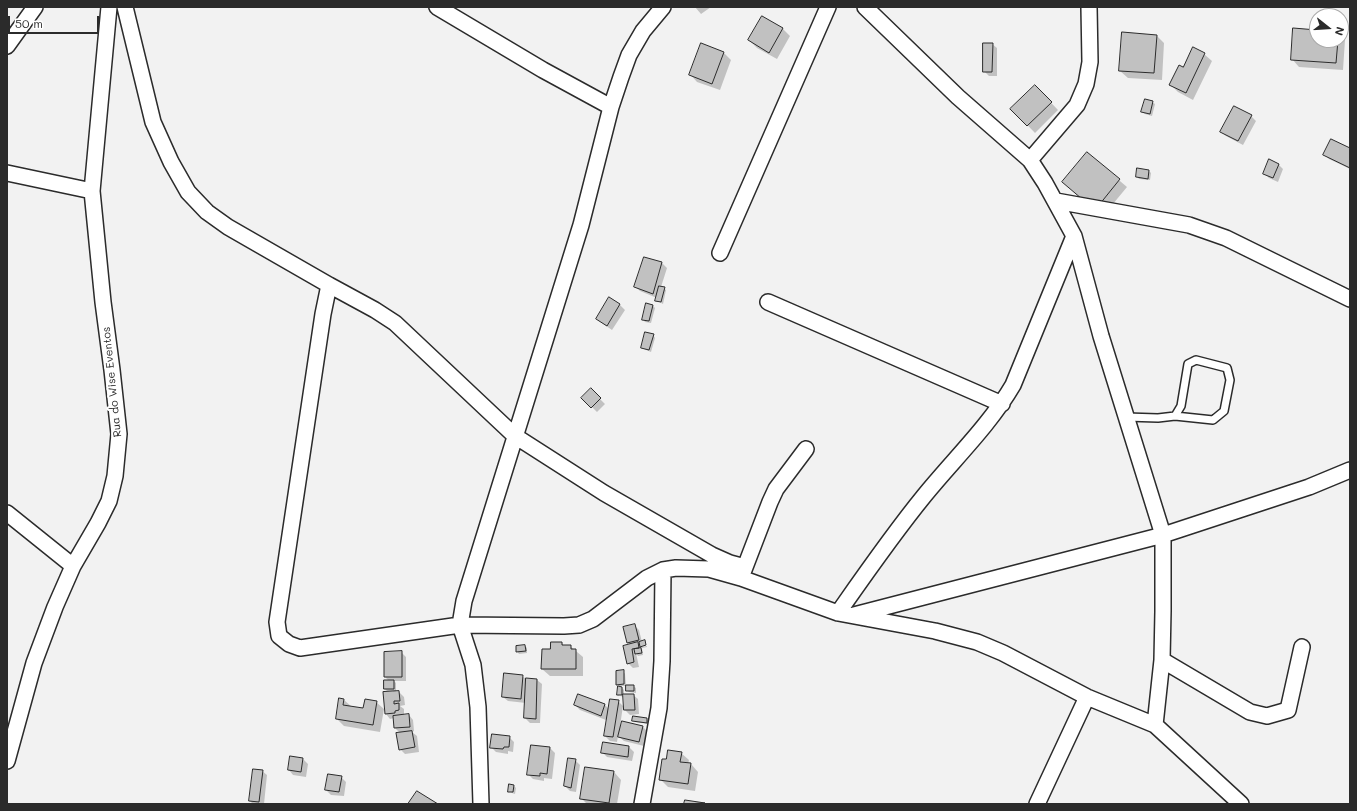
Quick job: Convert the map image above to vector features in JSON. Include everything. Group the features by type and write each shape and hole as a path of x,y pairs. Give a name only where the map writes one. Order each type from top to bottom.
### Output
{"street":[{"path":"7,46 35,7"},
{"name":"Rua do Wise Eventos","path":"7,761 34,664 55,607 74,566 109,501 115,476 119,434 103,302 92,191 109,7"},
{"path":"125,7 153,122 171,162 188,192 207,212 228,228 376,310 395,323 515,436 604,493 712,555 730,563 743,572 844,615 935,631 977,642 1003,653 1087,697 1155,725 1241,804"},
{"path":"436,7 543,70 611,107"},
{"path":"481,804 478,707 473,665 460,625 464,601 581,225 611,107 629,55 643,31 663,7"},
{"path":"720,253 828,7"},
{"path":"865,7 958,97 1030,160 1056,201 1074,236 1101,336 1163,535 1164,610 1162,660 1155,725"},
{"path":"1030,160 1077,104 1086,84 1090,62 1090,7"},
{"path":"7,173 92,191"},
{"path":"1056,201 1188,225 1226,238 1350,299"},
{"path":"844,615 882,548 1002,404 1013,385 1074,236"},
{"path":"329,285 323,314 277,622 280,636 288,644 300,648 460,625 564,626 579,624 593,619 647,578 664,570 676,568 743,572"},
{"path":"768,302 1002,404"},
{"path":"743,572 776,489 806,449"},
{"path":"844,615 1163,535 1309,487 1350,470"},
{"path":"7,513 74,566"},
{"path":"642,804 659,708 662,661 664,570"},
{"path":"1162,660 1250,712 1268,716 1288,710 1302,647"},
{"path":"1037,804 1087,697"}],"lane":[{"path":"1126,417 1158,418 1175,416 1213,420 1224,410 1230,380 1227,368 1196,360 1188,364 1181,406 1175,416"}],"building":[{"path":"762,16 783,28 769,53 748,40"},
{"path":"1293,28 1309,29 1309,48 1337,48 1336,63 1291,60"},
{"path":"1122,32 1157,35 1154,73 1119,71"},
{"path":"701,43 724,52 712,84 689,75"},
{"path":"983,43 993,43 992,72 983,72"},
{"path":"1193,47 1205,53 1186,93 1169,85 1179,65 1183,67"},
{"path":"1035,85 1052,102 1027,126 1010,109"},
{"path":"1145,99 1153,101 1150,114 1141,112"},
{"path":"1234,106 1252,115 1238,141 1220,132"},
{"path":"1331,139 1350,148 1350,168 1323,155"},
{"path":"1087,152 1120,179 1095,210 1062,182"},
{"path":"1269,159 1279,164 1273,178 1263,174"},
{"path":"1137,168 1149,170 1148,179 1136,177"},
{"path":"644,257 662,262 653,294 634,287"},
{"path":"659,286 665,287 661,302 655,301"},
{"path":"609,297 620,304 607,326 596,319"},
{"path":"646,303 653,305 649,321 642,320"},
{"path":"645,332 654,334 649,350 641,348"},
{"path":"591,388 601,398 591,408 581,398"},
{"path":"635,624 639,640 627,643 623,627"},
{"path":"645,640 646,645 640,647 639,642"},
{"path":"551,642 562,642 562,645 571,645 571,649 576,649 576,669 541,669 542,649 550,649"},
{"path":"638,642 639,648 632,649 634,662 627,664 623,646"},
{"path":"525,645 526,651 516,652 516,646"},
{"path":"641,648 642,653 635,654 634,649"},
{"path":"402,651 402,677 384,677 384,652"},
{"path":"624,670 624,684 616,685 616,671"},
{"path":"504,673 523,675 521,699 502,697"},
{"path":"526,678 537,679 536,719 524,718"},
{"path":"384,680 394,680 394,689 384,689"},
{"path":"626,685 634,685 634,691 626,691"},
{"path":"618,686 622,687 622,695 617,695"},
{"path":"399,691 400,701 394,701 394,704 399,703 399,710 395,711 395,713 385,714 383,692"},
{"path":"578,694 605,704 601,716 574,705"},
{"path":"623,694 634,694 635,710 624,710"},
{"path":"339,698 344,699 343,705 363,708 365,699 377,701 373,725 336,719"},
{"path":"610,699 619,700 613,737 604,736"},
{"path":"409,714 410,727 394,728 393,716"},
{"path":"633,716 647,718 647,723 632,721"},
{"path":"622,721 643,726 639,742 618,737"},
{"path":"412,731 415,747 399,750 396,733"},
{"path":"492,734 510,736 509,747 504,747 503,749 490,748"},
{"path":"603,742 629,746 628,757 601,753"},
{"path":"531,745 550,747 547,774 540,773 540,776 527,775"},
{"path":"668,750 682,752 680,762 691,763 688,784 659,780 662,759 666,759"},
{"path":"290,756 303,758 301,772 288,770"},
{"path":"568,758 576,759 571,788 564,786"},
{"path":"585,767 614,771 609,803 580,799"},
{"path":"253,769 263,770 259,802 249,801"},
{"path":"328,774 342,776 339,792 325,790"},
{"path":"509,784 514,785 513,792 508,792"},
{"path":"417,791 438,804 408,804"},
{"path":"685,800 705,803 684,804"}]}
